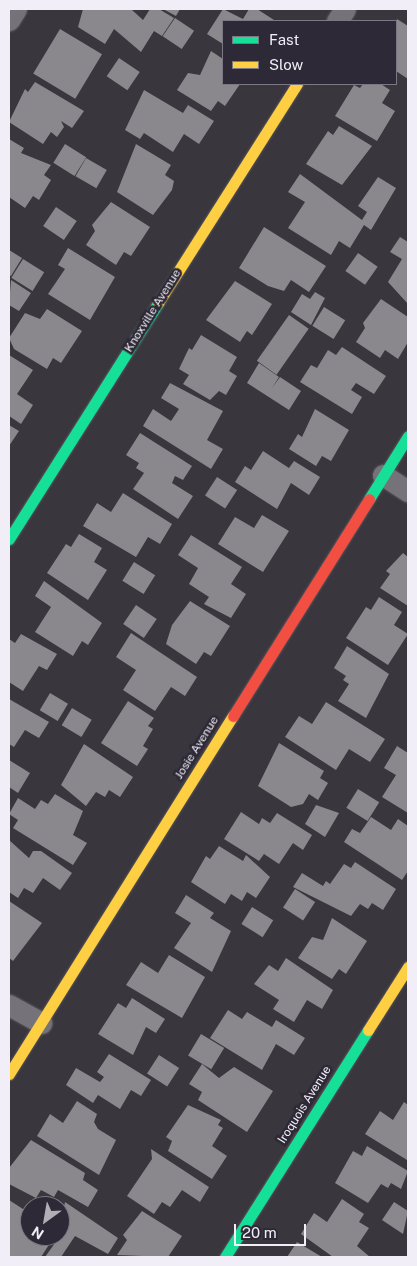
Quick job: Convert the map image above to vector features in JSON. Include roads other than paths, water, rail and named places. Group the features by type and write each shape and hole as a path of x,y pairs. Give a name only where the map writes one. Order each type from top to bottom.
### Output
{"street":[{"path":"9,20 16,9"},
{"path":"338,20 344,9"},
{"name":"Knoxville Avenue","path":"9,539 296,85"},
{"name":"Josie Avenue","path":"9,1074 408,436"},
{"path":"384,475 408,490"},
{"name":"Iroquois Avenue","path":"225,1257 408,967"},
{"path":"9,1005 41,1023"}]}
